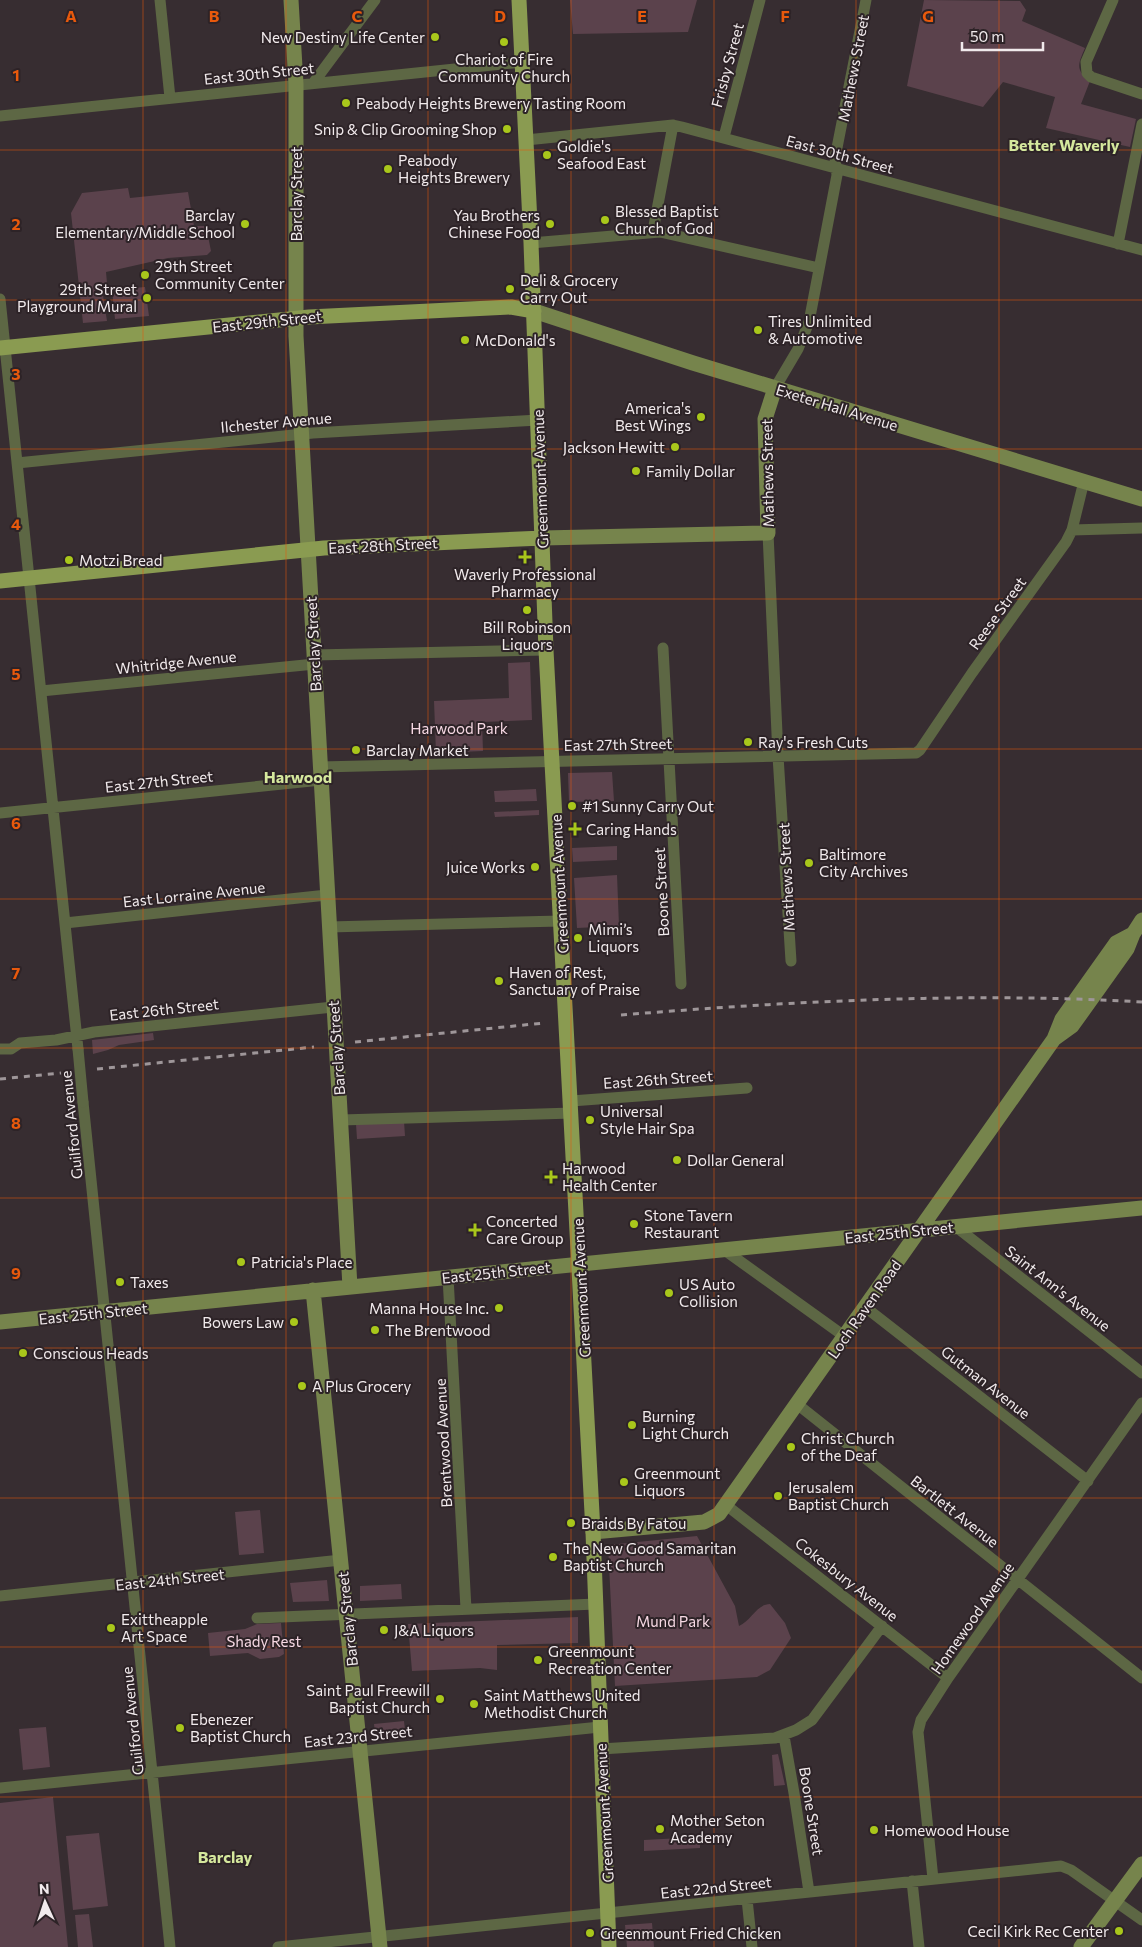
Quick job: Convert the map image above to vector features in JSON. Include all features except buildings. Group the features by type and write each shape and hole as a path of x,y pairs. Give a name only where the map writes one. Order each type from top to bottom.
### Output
{"main road":[{"name":"Greenmount Avenue","path":"519,0 534,312 546,650 593,1532 610,1947"},
{"name":"East 29th Street","path":"2,348 336,314 502,307 517,307 534,312"},
{"name":"East 28th Street","path":"0,581 308,550 543,538"}],"street":[{"path":"160,0 170,98"},
{"name":"Barclay Street","path":"291,0 296,84 295,318 350,1287"},
{"path":"314,82 375,0"},
{"name":"Frisby Street","path":"724,137 760,0"},
{"name":"Mathews Street","path":"791,961 778,756 765,419 775,388 798,349 811,315 836,182 835,158 866,0"},
{"path":"1113,0 1086,62 1087,73 1091,77 1142,94"},
{"name":"East 30th Street","path":"0,116 314,82 522,62"},
{"path":"1118,244 1142,124"},
{"path":"653,231 673,125"},
{"name":"East 30th Street","path":"526,140 673,125 724,137 836,169 1142,250"},
{"path":"531,243 653,231 819,268"},
{"name":"Guilford Avenue","path":"0,299 2,348 17,464 41,691 170,1947"},
{"name":"Exeter Hall Avenue","path":"534,312 775,388 1142,498"},
{"name":"Ilchester Avenue","path":"17,464 301,434 538,420"},
{"name":"Reese Street","path":"916,753 920,750 972,672 1066,542 1072,530 1084,481"},
{"path":"1072,530 1142,528"},
{"name":"East 28th Street","path":"543,538 768,533"},
{"name":"Boone Street","path":"663,648 681,984"},
{"name":"Whitridge Avenue","path":"41,691 315,659 546,650"},
{"name":"East 27th Street","path":"0,813 321,773 552,761 916,753"},
{"name":"East Lorraine Avenue","path":"65,923 327,895"},
{"name":"Loch Raven Road","path":"726,1505 1054,1039 1072,1026 1128,949 1132,934 1142,920"},
{"path":"329,927 561,921"},
{"name":"East 26th Street","path":"0,1049 10,1049 20,1044 56,1040 94,1032 333,1007"},
{"name":"East 26th Street","path":"341,1120 571,1107 746,1088"},
{"name":"East 25th Street","path":"0,1322 1142,1208"},
{"name":"Saint Ann's Avenue","path":"955,1226 1142,1373"},
{"path":"722,1249 844,1336"},
{"name":"Brentwood Avenue","path":"448,1277 466,1609"},
{"name":"Barclay Street","path":"313,1290 380,1942"},
{"name":"Gutman Avenue","path":"865,1307 1088,1481"},
{"name":"Homewood Avenue","path":"933,1879 918,1732 921,1720 948,1678 1142,1403"},
{"name":"Bartlett Avenue","path":"797,1404 1142,1678"},
{"path":"593,1532 704,1522 714,1518 726,1505"},
{"name":"Cokesbury Avenue","path":"726,1505 948,1678"},
{"name":"East 24th Street","path":"0,1596 341,1560"},
{"path":"257,1618 596,1604"},
{"path":"601,1749 784,1736 805,1726 812,1720 882,1626"},
{"name":"East 23rd Street","path":"0,1788 600,1727"},
{"name":"Boone Street","path":"784,1736 809,1892"},
{"path":"1081,1947 1142,1864"},
{"name":"East 22nd Street","path":"278,1947 380,1942 608,1913 1061,1866 1072,1870 1142,1920"},
{"path":"912,1881 919,1947"},
{"path":"746,1898 752,1947"}],"green space":[{"path":"570,0 697,0 688,32 573,34"},
{"path":"924,0 1020,1 1026,10 1022,21 1085,48 1079,66 1082,73 1090,81 1081,104 1136,119 1130,147 1046,128 1055,97 1003,82 983,107 907,86"},
{"path":"128,188 130,198 188,192 194,226 206,226 211,251 207,255 168,258 106,272 107,283 102,289 107,321 83,323 71,213 82,193"},
{"path":"145,287 149,316 115,319 112,290"},
{"name":"Harwood Park","path":"530,662 532,720 482,722 483,751 436,753 434,701 509,698 508,663"},
{"path":"612,772 614,801 569,802 568,773"},
{"path":"536,789 537,801 495,802 494,791"},
{"path":"539,810 539,815 495,817 494,812"},
{"path":"617,846 617,860 573,862 572,848"},
{"path":"617,875 619,926 577,928 574,878"},
{"path":"153,1033 154,1040 119,1045 93,1054 92,1040"},
{"path":"404,1121 405,1136 357,1139 356,1124"},
{"path":"260,1510 264,1553 239,1555 235,1512"},
{"name":"Mund Park","path":"697,1536 735,1606 739,1626 761,1607 770,1604 785,1623 791,1638 770,1670 757,1677 615,1686 608,1545"},
{"path":"327,1580 329,1601 293,1602 290,1583"},
{"path":"401,1584 402,1599 360,1601 360,1586"},
{"path":"578,1617 578,1643 497,1645 497,1670 480,1668 412,1671 408,1624"},
{"name":"Shady Rest","path":"281,1623 284,1654 279,1657 260,1659 248,1653 210,1656 208,1633 245,1629 257,1624"},
{"path":"404,1721 405,1730 375,1733 374,1724"},
{"path":"46,1727 50,1767 23,1770 19,1729"},
{"path":"778,1754 785,1785 774,1786 772,1755"},
{"path":"53,1797 68,1947 0,1947 0,1803"},
{"path":"99,1833 108,1906 73,1910 66,1836"},
{"path":"700,1837 700,1848 644,1851 644,1840"},
{"path":"89,1914 93,1947 78,1947 75,1915"},
{"path":"652,1923 654,1947 627,1947 625,1925"}],"railway":[{"path":"621,1015 816,1002 946,998 1077,999 1142,1002"},
{"path":"355,1042 544,1023"},
{"path":"97,1069 314,1047"},
{"path":"0,1079 61,1073"}],"place":[{"name":"New Destiny Life Center","path":"435,37"},
{"name":"Chariot of Fire Community Church","path":"504,42"},
{"name":"Peabody Heights Brewery Tasting Room","path":"346,103"},
{"name":"Snip & Clip Grooming Shop","path":"507,129"},
{"name":"Goldie's Seafood East","path":"547,155"},
{"name":"Peabody Heights Brewery","path":"388,169"},
{"name":"Blessed Baptist Church of God","path":"605,220"},
{"name":"Barclay Elementary/Middle School","path":"245,224"},
{"name":"Yau Brothers Chinese Food","path":"550,224"},
{"name":"29th Street Community Center","path":"145,275"},
{"name":"Deli & Grocery Carry Out","path":"510,289"},
{"name":"29th Street Playground Mural","path":"147,298"},
{"name":"Tires Unlimited & Automotive","path":"758,330"},
{"name":"McDonald's","path":"465,340"},
{"name":"America's Best Wings","path":"701,417"},
{"name":"Jackson Hewitt","path":"675,447"},
{"name":"Family Dollar","path":"636,471"},
{"name":"Waverly Professional Pharmacy","path":"525,557"},
{"name":"Motzi Bread","path":"69,560"},
{"name":"Bill Robinson Liquors","path":"527,610"},
{"name":"Ray's Fresh Cuts","path":"748,742"},
{"name":"Barclay Market","path":"356,750"},
{"name":"#1 Sunny Carry Out","path":"572,806"},
{"name":"Caring Hands","path":"575,829"},
{"name":"Baltimore City Archives","path":"809,863"},
{"name":"Juice Works","path":"535,867"},
{"name":"Mimi’s Liquors","path":"578,938"},
{"name":"Haven of Rest, Sanctuary of Praise","path":"499,981"},
{"name":"Universal Style Hair Spa","path":"590,1120"},
{"name":"Dollar General","path":"677,1160"},
{"name":"Harwood Health Center","path":"551,1177"},
{"name":"Stone Tavern Restaurant","path":"634,1224"},
{"name":"Concerted Care Group","path":"475,1230"},
{"name":"Patricia's Place","path":"241,1262"},
{"name":"Taxes","path":"120,1282"},
{"name":"US Auto Collision","path":"669,1293"},
{"name":"Manna House Inc.","path":"499,1308"},
{"name":"Bowers Law","path":"294,1322"},
{"name":"The Brentwood","path":"375,1330"},
{"name":"Conscious Heads","path":"23,1353"},
{"name":"A Plus Grocery","path":"302,1386"},
{"name":"Burning Light Church","path":"632,1425"},
{"name":"Christ Church of the Deaf","path":"791,1447"},
{"name":"Greenmount Liquors","path":"624,1482"},
{"name":"Jerusalem Baptist Church","path":"778,1496"},
{"name":"Braids By Fatou","path":"571,1523"},
{"name":"The New Good Samaritan Baptist Church","path":"553,1557"},
{"name":"Exittheapple Art Space","path":"111,1628"},
{"name":"J&A Liquors","path":"384,1630"},
{"name":"Greenmount Recreation Center","path":"538,1660"},
{"name":"Saint Paul Freewill Baptist Church","path":"440,1699"},
{"name":"Saint Matthews United Methodist Church","path":"474,1704"},
{"name":"Ebenezer Baptist Church","path":"180,1728"},
{"name":"Mother Seton Academy","path":"660,1829"},
{"name":"Homewood House","path":"874,1830"},
{"name":"Cecil Kirk Rec Center","path":"1119,1931"},
{"name":"Greenmount Fried Chicken","path":"590,1933"}],"district":[{"name":"Better Waverly","path":"1064,144"},
{"name":"Harwood","path":"298,776"},
{"name":"Barclay","path":"225,1856"}]}
